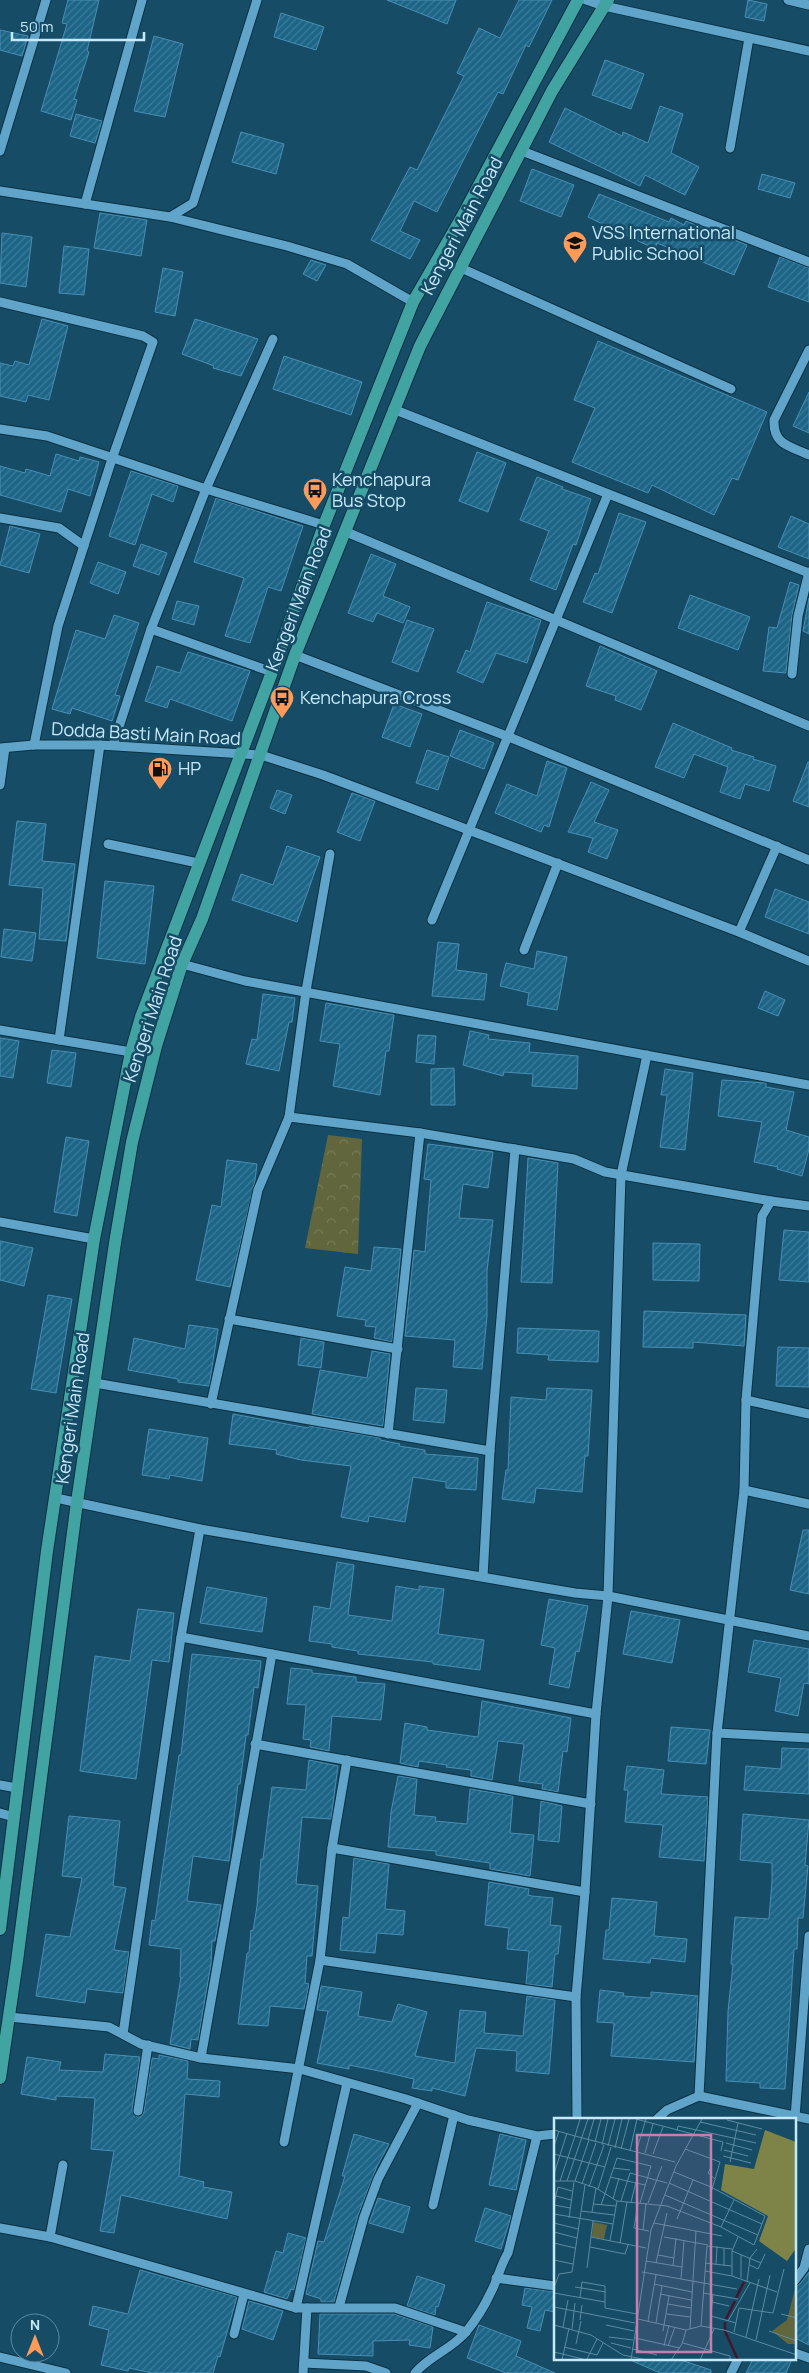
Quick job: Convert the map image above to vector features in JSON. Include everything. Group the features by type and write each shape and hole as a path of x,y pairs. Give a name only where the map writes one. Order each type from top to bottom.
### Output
{"main road":[{"name":"Kengeri Main Road","path":"0,1929 56,1498 94,1239 131,1052 141,1018 239,754 272,672 324,525 413,302 462,217 578,0"},
{"name":"Kengeri Main Road","path":"0,2078 77,1502 115,1242 132,1142 156,1046 182,964 202,919 295,655 393,409 435,314 461,268 552,91 606,3"}],"street":[{"path":"0,151 46,0"},
{"path":"85,204 142,0"},
{"path":"170,217 193,203 257,0"},
{"path":"586,0 606,3 809,51"},
{"path":"788,0 809,5"},
{"path":"730,148 749,38"},
{"path":"522,151 809,262"},
{"path":"0,191 170,217 287,246 347,264 413,302"},
{"path":"461,268 731,389"},
{"path":"0,302 143,336 153,342 112,458 58,626 34,745"},
{"path":"113,745 151,629 206,489 273,339"},
{"path":"809,350 774,420 774,430 780,442 809,455"},
{"path":"393,409 809,573 798,616 792,674"},
{"path":"0,429 47,436 206,489 324,525"},
{"path":"432,920 608,494"},
{"path":"0,518 59,528 84,546"},
{"path":"344,531 809,726"},
{"path":"151,629 272,672"},
{"path":"295,655 509,737 809,860"},
{"name":"Dodda Basti Main Road","path":"3,748 34,745 113,745 261,756 323,775 739,932 809,962"},
{"path":"59,1040 100,745"},
{"path":"0,786 3,748"},
{"path":"108,844 198,863"},
{"path":"739,932 777,846"},
{"path":"211,1404 258,1190 289,1117 306,991 330,854"},
{"path":"524,950 558,864"},
{"path":"182,964 245,981 809,1085"},
{"path":"0,1030 131,1052"},
{"path":"577,2118 576,1997 585,1892 596,1714 608,1596 621,1175 647,1055"},
{"path":"289,1117 420,1133 574,1159 604,1172 809,1206"},
{"path":"388,1434 420,1133"},
{"path":"483,1577 490,1451 515,1149"},
{"path":"700,2096 717,1733 744,1490 746,1400 762,1216 771,1201"},
{"path":"0,1222 94,1239"},
{"path":"229,1319 398,1349"},
{"path":"94,1382 211,1404 490,1451"},
{"path":"746,1400 809,1414"},
{"path":"744,1490 809,1504"},
{"path":"56,1498 200,1529 483,1577 608,1596 809,1636"},
{"path":"123,2034 181,1638 200,1529"},
{"path":"181,1638 596,1714"},
{"path":"201,2058 254,1744 272,1654"},
{"path":"717,1733 809,1738"},
{"path":"254,1744 591,1804"},
{"path":"284,2142 300,2069 320,1960 332,1848 347,1760"},
{"path":"0,1785 17,1788"},
{"path":"0,1814 14,1817"},
{"path":"332,1848 585,1892"},
{"path":"795,2117 807,1984 809,1936"},
{"path":"320,1960 576,1997"},
{"path":"9,2017 110,2027 148,2045 201,2058 300,2069 454,2115 538,2136 554,2134"},
{"path":"138,2111 148,2045"},
{"path":"296,2308 347,2083"},
{"path":"658,2118 667,2110 700,2096 809,2119"},
{"path":"339,2307 364,2217 378,2179 418,2103"},
{"path":"433,2205 454,2115"},
{"path":"415,2373 422,2364 447,2350 466,2332 492,2292 496,2278 508,2253 538,2136"},
{"path":"50,2237 64,2165"},
{"path":"0,2228 50,2237 296,2308 395,2308 466,2332"},
{"path":"796,2279 804,2268 809,2249"},
{"path":"496,2278 554,2286"},
{"path":"234,2334 244,2294"},
{"path":"303,2373 308,2308"},
{"path":"796,2353 809,2358"},
{"path":"0,2357 66,2373"},
{"path":"731,2373 738,2360"},
{"path":"304,2363 366,2366 386,2373"}],"green space":[{"path":"328,1135 362,1139 358,1254 305,1248"}],"building":[{"path":"68,0 99,0 87,51 89,52 74,99 77,100 71,120 41,111 67,24 62,23"},
{"path":"387,0 456,0 447,24"},
{"path":"519,0 552,0 529,47 526,45 503,94 498,92 437,212 414,201 400,231 420,240 410,259 371,240 410,167 417,170 464,76 457,73 479,28 500,38"},
{"path":"748,0 767,4 764,21 745,17"},
{"path":"281,13 324,27 316,50 274,37"},
{"path":"0,30 28,36 22,56 0,50"},
{"path":"154,36 183,44 165,117 134,111"},
{"path":"605,60 644,74 631,109 592,95"},
{"path":"660,106 683,114 671,153 699,167 685,195 645,175 640,186 549,142 565,108 622,136 623,132 648,143"},
{"path":"76,114 102,121 95,143 70,136"},
{"path":"241,132 284,144 276,174 232,162"},
{"path":"532,169 574,185 561,217 520,201"},
{"path":"762,174 795,183 790,198 758,189"},
{"path":"599,194 669,222 671,218 684,225 686,221 747,245 734,275 657,243 655,249 588,217"},
{"path":"100,213 147,220 141,256 94,248"},
{"path":"2,233 32,237 26,287 0,283"},
{"path":"64,246 89,249 84,295 59,293"},
{"path":"780,257 809,268 809,302 768,287"},
{"path":"311,260 326,265 317,281 303,274"},
{"path":"163,268 183,272 175,316 155,312"},
{"path":"42,319 68,326 49,400 28,395 26,402 0,396 0,363 13,366 15,361 29,365"},
{"path":"195,319 258,339 241,376 213,368 214,366 182,354"},
{"path":"598,341 767,412 738,480 732,478 714,515 652,485 648,493 572,462 595,408 574,400"},
{"path":"284,356 362,382 351,415 273,389"},
{"path":"809,392 809,433 793,426"},
{"path":"477,452 506,463 488,512 459,501"},
{"path":"56,454 79,461 80,457 99,462 90,496 68,489 61,512 0,495 0,466 25,473 26,469 50,476"},
{"path":"131,471 178,486 173,502 152,494 135,545 109,536"},
{"path":"537,477 563,487 562,489 591,499 576,545 573,544 556,590 530,580 549,531 520,520"},
{"path":"216,498 303,526 281,591 268,587 250,643 225,636 244,578 194,562"},
{"path":"619,513 646,522 612,613 583,602 595,573 598,574"},
{"path":"791,516 809,524 809,559 778,547"},
{"path":"10,526 40,534 29,573 0,565"},
{"path":"141,544 167,553 159,575 133,566"},
{"path":"371,554 396,564 383,596 410,607 403,623 377,613 373,622 348,613"},
{"path":"98,562 126,572 118,594 90,583"},
{"path":"790,582 799,585 792,615 786,673 763,671 769,627 777,628"},
{"path":"690,595 750,617 738,650 678,628"},
{"path":"809,598 809,634 803,631"},
{"path":"177,601 199,606 194,625 172,619"},
{"path":"487,602 541,620 527,663 496,653 483,683 457,672 466,650 470,652"},
{"path":"114,615 139,623 115,695 120,696 112,721 72,708 70,714 52,709 76,630 105,639"},
{"path":"407,620 434,629 418,672 392,662"},
{"path":"600,646 657,671 641,710 615,700 616,696 586,686"},
{"path":"188,652 250,671 232,721 170,699 167,708 145,701 157,666 180,673"},
{"path":"394,704 422,714 410,747 382,737"},
{"path":"673,723 732,748 731,750 776,766 769,791 745,784 740,799 720,792 728,767 694,754 684,778 655,767"},
{"path":"460,730 494,743 484,769 450,756"},
{"path":"427,750 449,757 438,790 416,783"},
{"path":"547,761 567,768 549,827 544,825 541,832 495,813 507,784 537,796"},
{"path":"809,762 809,807 793,801"},
{"path":"591,782 609,790 594,822 618,830 607,859 588,852 593,838 568,832"},
{"path":"277,790 292,795 285,814 270,808"},
{"path":"352,793 375,801 360,841 337,832"},
{"path":"17,821 46,824 42,861 75,864 66,941 39,939 43,888 9,885"},
{"path":"287,846 320,857 297,922 232,900 241,874 273,885"},
{"path":"105,881 154,886 145,964 97,958"},
{"path":"775,889 809,902 809,934 765,917"},
{"path":"4,929 36,933 32,961 1,957"},
{"path":"438,942 459,944 456,970 487,974 484,1000 432,996"},
{"path":"537,951 567,957 557,1010 527,1005 529,993 500,986 506,963 534,969"},
{"path":"765,991 785,1000 778,1016 758,1008"},
{"path":"263,994 295,998 292,1022 289,1022 279,1071 246,1064 252,1039 257,1040"},
{"path":"326,1003 394,1015 389,1051 386,1051 380,1095 333,1086 340,1044 320,1041"},
{"path":"470,1031 489,1035 488,1039 530,1043 529,1052 578,1056 577,1089 532,1086 533,1074 504,1072 503,1076 463,1065"},
{"path":"418,1035 436,1036 434,1064 416,1062"},
{"path":"0,1038 19,1041 13,1078 0,1076"},
{"path":"52,1050 76,1053 71,1087 47,1083"},
{"path":"454,1068 455,1105 431,1105 431,1069"},
{"path":"665,1069 693,1073 685,1150 660,1147 667,1095 661,1095"},
{"path":"722,1080 766,1083 766,1087 794,1092 786,1130 809,1137 809,1149 802,1176 777,1169 778,1167 754,1162 762,1122 718,1116"},
{"path":"66,1137 89,1141 77,1216 54,1212"},
{"path":"428,1144 493,1152 488,1188 463,1184 459,1218 493,1220 487,1271 487,1316 482,1369 453,1367 455,1340 405,1336 414,1250 425,1252 431,1180 424,1179"},
{"path":"528,1158 558,1163 552,1283 521,1282"},
{"path":"227,1160 257,1164 230,1287 196,1280 212,1205 221,1207"},
{"path":"784,1230 809,1232 809,1282 779,1280"},
{"path":"0,1241 33,1248 24,1286 0,1280"},
{"path":"653,1243 700,1244 699,1281 653,1280"},
{"path":"374,1247 401,1249 392,1342 374,1338 376,1327 365,1326 366,1320 337,1316 345,1267 371,1271"},
{"path":"48,1295 72,1299 56,1393 31,1389"},
{"path":"644,1311 746,1315 744,1346 693,1342 693,1348 643,1347"},
{"path":"189,1325 218,1329 209,1386 178,1382 178,1379 128,1370 134,1338 185,1349"},
{"path":"518,1328 599,1331 598,1362 548,1360 549,1355 517,1353"},
{"path":"301,1338 324,1342 321,1368 298,1365"},
{"path":"778,1347 809,1348 809,1387 776,1386"},
{"path":"372,1351 390,1354 383,1426 312,1414 320,1370 367,1378"},
{"path":"416,1388 447,1390 444,1423 413,1420"},
{"path":"547,1388 592,1390 588,1456 585,1456 582,1492 536,1488 534,1503 502,1499 506,1470 508,1470 511,1397 546,1400"},
{"path":"233,1414 308,1428 310,1426 380,1438 380,1440 400,1444 399,1446 425,1450 425,1454 478,1458 476,1490 446,1488 446,1482 413,1477 405,1522 369,1516 368,1522 341,1517 351,1466 301,1460 276,1454 277,1450 229,1444"},
{"path":"149,1429 208,1438 202,1481 170,1475 169,1479 142,1475"},
{"path":"803,1530 809,1530 809,1594 790,1590"},
{"path":"337,1562 354,1565 348,1615 392,1621 396,1586 419,1590 419,1586 444,1589 438,1634 484,1640 480,1670 433,1664 433,1662 358,1654 358,1651 332,1647 332,1644 309,1641 314,1606 330,1609"},
{"path":"207,1587 267,1598 262,1632 200,1623"},
{"path":"549,1599 588,1606 579,1652 576,1651 569,1688 549,1684 555,1648 541,1645"},
{"path":"138,1609 174,1613 169,1662 152,1660 136,1779 80,1771 95,1656 130,1661"},
{"path":"631,1611 680,1620 672,1663 623,1654"},
{"path":"754,1640 809,1649 809,1684 804,1683 798,1716 775,1711 781,1678 748,1672"},
{"path":"192,1654 261,1661 258,1688 254,1687 240,1784 238,1784 229,1861 193,1856 187,1901 221,1905 215,1941 212,1941 211,1964 198,2040 191,2039 190,2049 170,2044 181,1977 181,1949 149,1945 152,1920 155,1921 179,1755 181,1755"},
{"path":"291,1668 312,1670 312,1673 356,1677 356,1682 385,1684 381,1720 332,1716 329,1751 310,1747 311,1740 303,1739 306,1705 287,1704"},
{"path":"482,1701 571,1718 567,1752 563,1751 558,1792 542,1789 543,1784 519,1781 524,1744 498,1741 492,1780 471,1776 471,1770 446,1767 447,1765 419,1761 418,1767 400,1763 405,1723 427,1727 427,1730 478,1737"},
{"path":"671,1727 710,1730 706,1764 668,1761"},
{"path":"782,1748 809,1749 809,1794 744,1790 746,1766 781,1769"},
{"path":"309,1760 338,1766 331,1819 302,1817 296,1884 318,1886 312,1956 307,1956 305,1983 309,1984 304,2009 270,2006 268,2026 238,2024 247,1953 249,1953 251,1930 253,1931 257,1906 261,1859 263,1859 272,1787 306,1790"},
{"path":"627,1766 664,1770 661,1794 708,1797 704,1861 659,1857 663,1825 625,1822 628,1790 624,1790"},
{"path":"398,1776 417,1779 414,1815 436,1817 435,1821 467,1824 470,1789 513,1796 510,1833 534,1835 530,1876 490,1869 490,1863 436,1855 436,1851 388,1847 391,1812"},
{"path":"541,1801 562,1806 559,1842 538,1840"},
{"path":"743,1814 809,1820 805,1865 808,1866 803,1918 798,1918 797,1949 794,1949 785,2089 760,2088 760,2083 726,2081 728,2011 735,1917 769,1919 772,1881 772,1863 740,1860"},
{"path":"69,1816 120,1821 113,1886 126,1888 114,1950 129,1952 123,1993 87,1989 85,2003 36,1996 46,1934 70,1937 82,1878 62,1876"},
{"path":"354,1858 389,1864 385,1909 405,1911 403,1935 377,1933 375,1953 340,1950 343,1917 349,1918"},
{"path":"489,1882 529,1889 528,1895 532,1896 553,1898 550,1925 561,1926 558,1954 555,1954 552,1987 526,1984 529,1951 507,1949 509,1928 485,1925"},
{"path":"612,1898 657,1902 654,1936 687,1939 685,1962 651,1958 650,1963 603,1959 606,1930 609,1930"},
{"path":"321,1986 362,1992 358,2016 392,2022 398,2004 427,2012 415,2056 455,2063 460,2010 486,2012 484,2033 523,2036 527,1996 555,2000 549,2074 516,2071 517,2051 476,2048 465,2096 432,2088 432,2091 412,2088 414,2079 384,2072 349,2065 349,2069 317,2063 328,2011 317,2010"},
{"path":"600,1990 624,1993 623,1996 651,1998 651,1992 698,1996 694,2062 611,2056 614,2023 597,2022"},
{"path":"105,2054 140,2057 132,2110 137,2117 141,2117 144,2112 152,2058 159,2059 159,2055 188,2061 187,2079 220,2081 219,2097 185,2094 179,2176 204,2182 203,2187 232,2192 227,2219 121,2195 114,2233 100,2231 114,2151 91,2149 95,2098 56,2096 56,2100 21,2094 27,2057 61,2062 59,2070 103,2072"},
{"path":"354,2134 389,2144 377,2166 358,2215 334,2302 321,2302 321,2299 306,2294 318,2241 324,2242 345,2176 342,2176"},
{"path":"500,2134 526,2140 516,2190 489,2185"},
{"path":"378,2198 410,2207 403,2233 369,2223"},
{"path":"485,2208 511,2216 501,2249 475,2241"},
{"path":"288,2233 306,2238 294,2290 291,2289 287,2299 264,2292 276,2251 283,2253"},
{"path":"140,2270 237,2297 220,2357 218,2356 213,2373 152,2373 129,2368 128,2371 101,2365 109,2330 89,2325 93,2306 128,2314"},
{"path":"809,2272 809,2345 796,2338 796,2286 800,2284"},
{"path":"417,2276 445,2285 438,2307 436,2306 435,2315 407,2306"},
{"path":"525,2288 554,2292 554,2312 545,2310 540,2331 527,2328 532,2307 522,2305"},
{"path":"249,2301 283,2311 273,2340 242,2329"},
{"path":"320,2314 394,2314 433,2327 430,2348 409,2345 410,2340 373,2341 373,2356 318,2354"},
{"path":"479,2325 521,2341 516,2356 555,2373 506,2373 467,2358"},
{"path":"630,2360 681,2360 711,2370 711,2373 660,2373"},
{"path":"752,2360 792,2360 786,2373 746,2373"}],"place":[{"name":"VSS International Public School","path":"575,264"},
{"name":"Kenchapura Bus Stop","path":"315,511"},
{"name":"Kenchapura Cross","path":"282,719"},
{"name":"HP","path":"160,790"}]}
